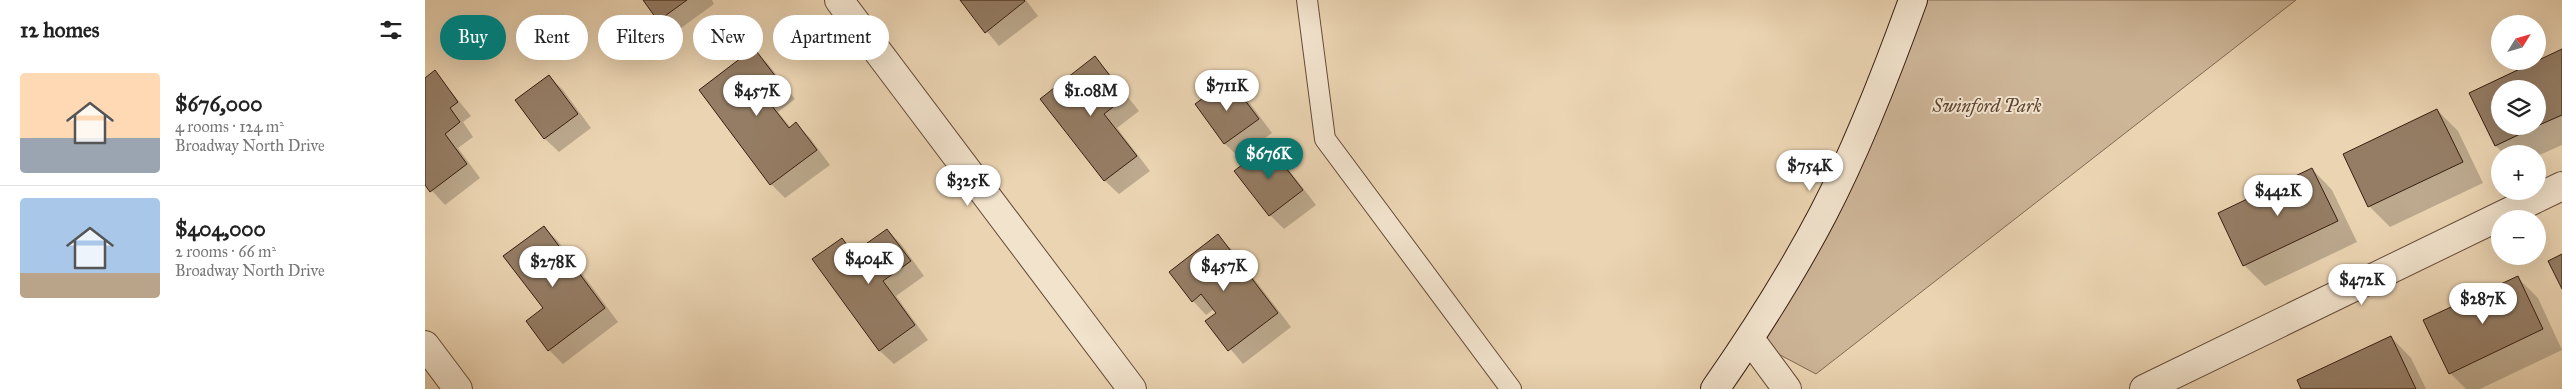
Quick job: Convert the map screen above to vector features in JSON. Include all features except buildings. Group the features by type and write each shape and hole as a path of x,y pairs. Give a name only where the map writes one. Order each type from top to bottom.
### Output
{"street":[{"path":"839,0 1132,389"},
{"path":"1715,389 1750,339 1823,214 1887,73 1913,0"},
{"path":"2144,389 2562,186"},
{"path":"1750,339 1787,389"},
{"path":"425,345 458,389"}],"lane":[{"path":"1307,0 1325,139 1511,389"}],"green space":[{"name":"Swinford Park","path":"1913,0 2296,0 1816,374 1750,339"}]}
